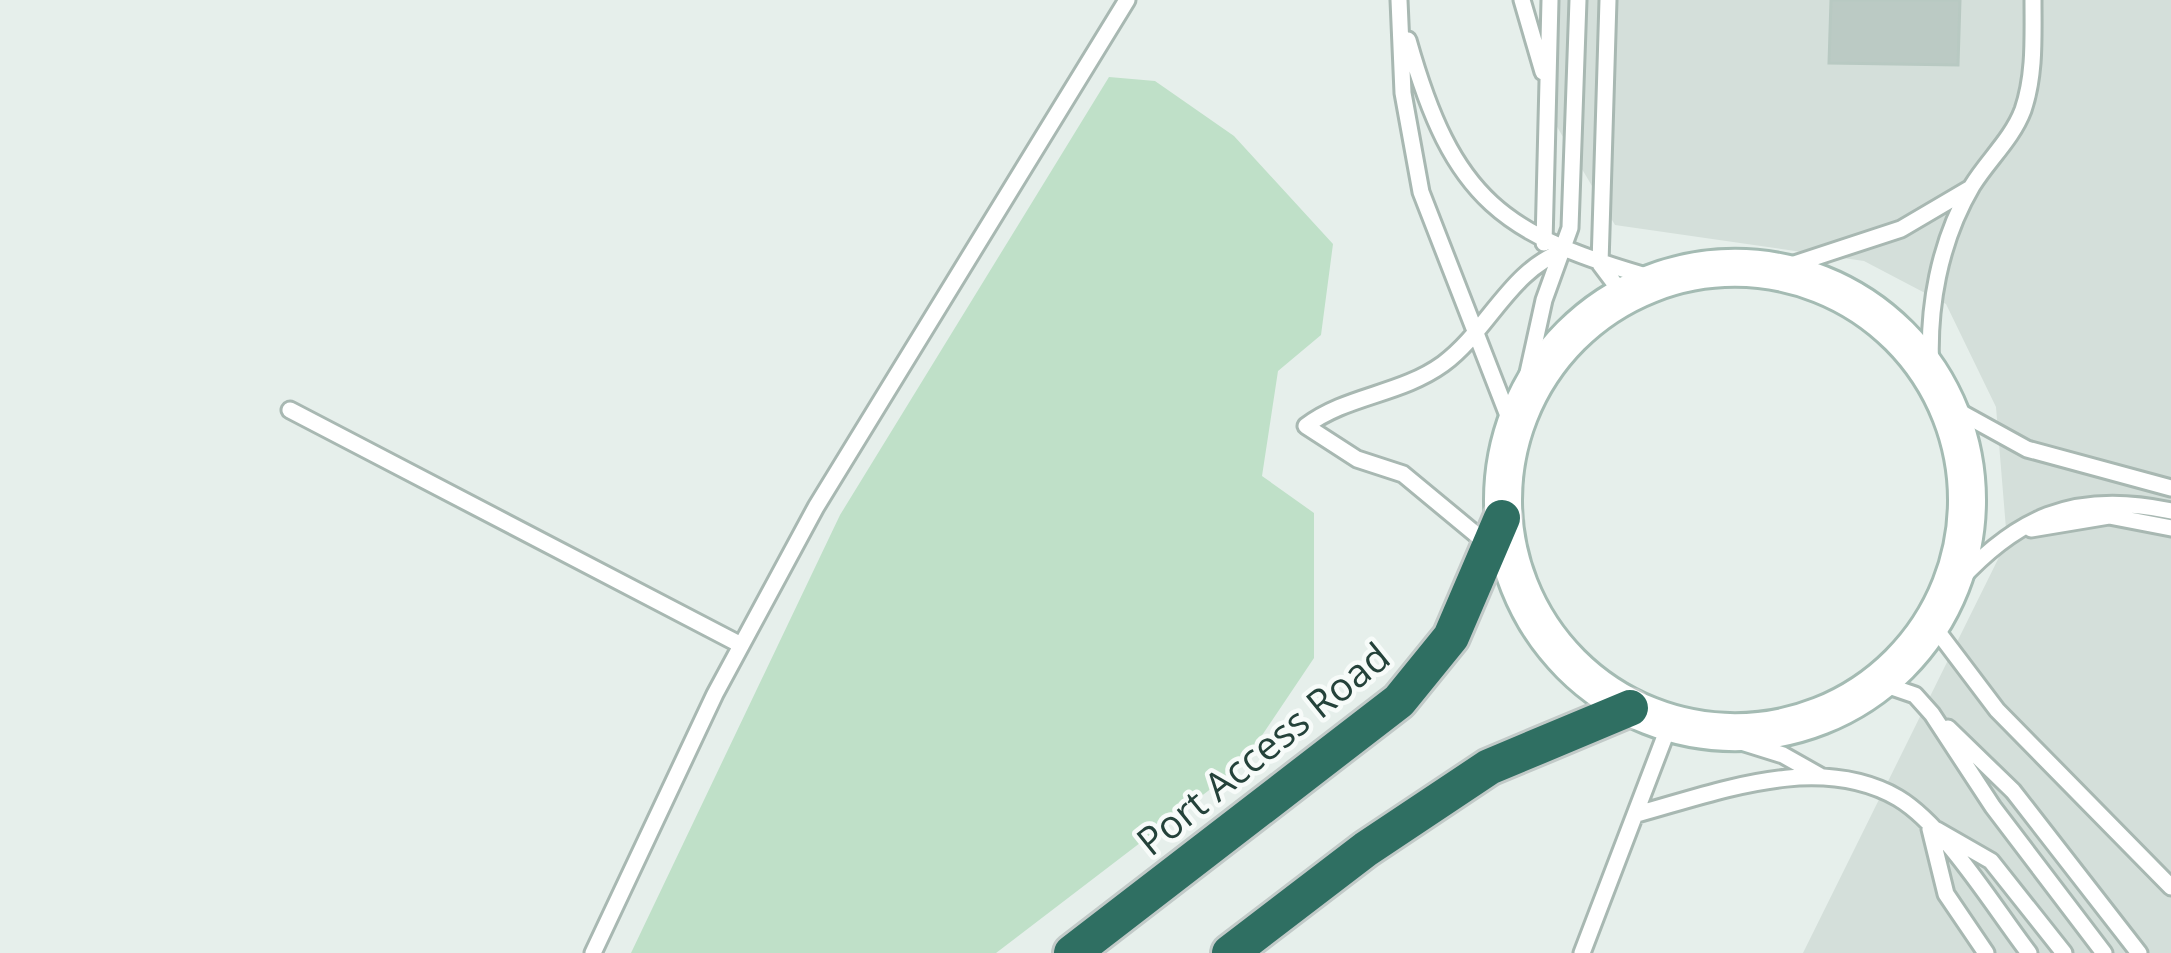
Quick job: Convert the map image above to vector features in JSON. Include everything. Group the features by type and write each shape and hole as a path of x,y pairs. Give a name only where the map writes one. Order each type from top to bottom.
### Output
{"highway":[{"name":"Port Access Road","path":"1072,953 1347,743 1431,667 1502,544"},
{"path":"1229,953 1366,849 1489,767 1630,708"}],"street":[{"path":"1718,268 1776,270 1836,290 1890,325 1931,373 1949,406 1966,467 1967,530 1950,591 1932,625 1880,682 1826,714 1766,730 1686,727 1630,708 1567,661 1522,595 1502,544 1505,462 1517,420 1546,364 1581,325 1624,296 1660,280 1718,268"}],"lane":[{"path":"593,953 741,645 817,507 1127,0"},
{"path":"1522,0 1548,83"},
{"path":"1544,300 1550,0"},
{"path":"1517,420 1544,300 1566,250 1574,192 1578,0"},
{"path":"1608,0 1600,263 1624,296"},
{"path":"1931,373 1936,283 1972,187 2021,114 2031,81 2033,0"},
{"path":"1400,7 1423,91 1456,166 1484,202 1566,250 1660,280"},
{"path":"1400,7 1403,94 1416,170 1440,243 1517,420"},
{"path":"1776,270 1901,229 1972,187"},
{"path":"1502,544 1403,474 1357,458 1306,426 1332,406 1408,385 1442,364 1479,331 1514,285 1544,258 1566,250"},
{"path":"1949,406 2027,449 2171,488"},
{"path":"290,410 741,645"},
{"path":"1950,591 1977,560 2010,534 2049,513 2112,501 2171,511"},
{"path":"2010,534 2109,516 2171,528"},
{"path":"1932,625 1997,710 2171,887"},
{"path":"1880,682 1915,695 2013,791 2139,953"},
{"path":"1932,714 1993,807 2104,953"},
{"path":"1582,953 1637,814 1686,727 1783,754 1823,777"},
{"path":"1637,814 1780,779 1823,777 1859,782 1900,800 1929,826 2029,953"},
{"path":"1929,826 1946,894 1985,953"},
{"path":"1929,826 1991,861 2064,953"}],"shaded area":[{"path":"1543,0 2171,0 2171,953 1803,953 2007,541 1996,407 1946,304 1864,261 1615,225 1543,103"}],"green space":[{"path":"1109,77 1155,81 1234,136 1333,244 1321,335 1278,371 1262,476 1314,513 1314,658 1242,765 996,953 631,953 840,515"}],"building":[{"path":"1831,0 1960,0 1958,65 1829,63"}]}
